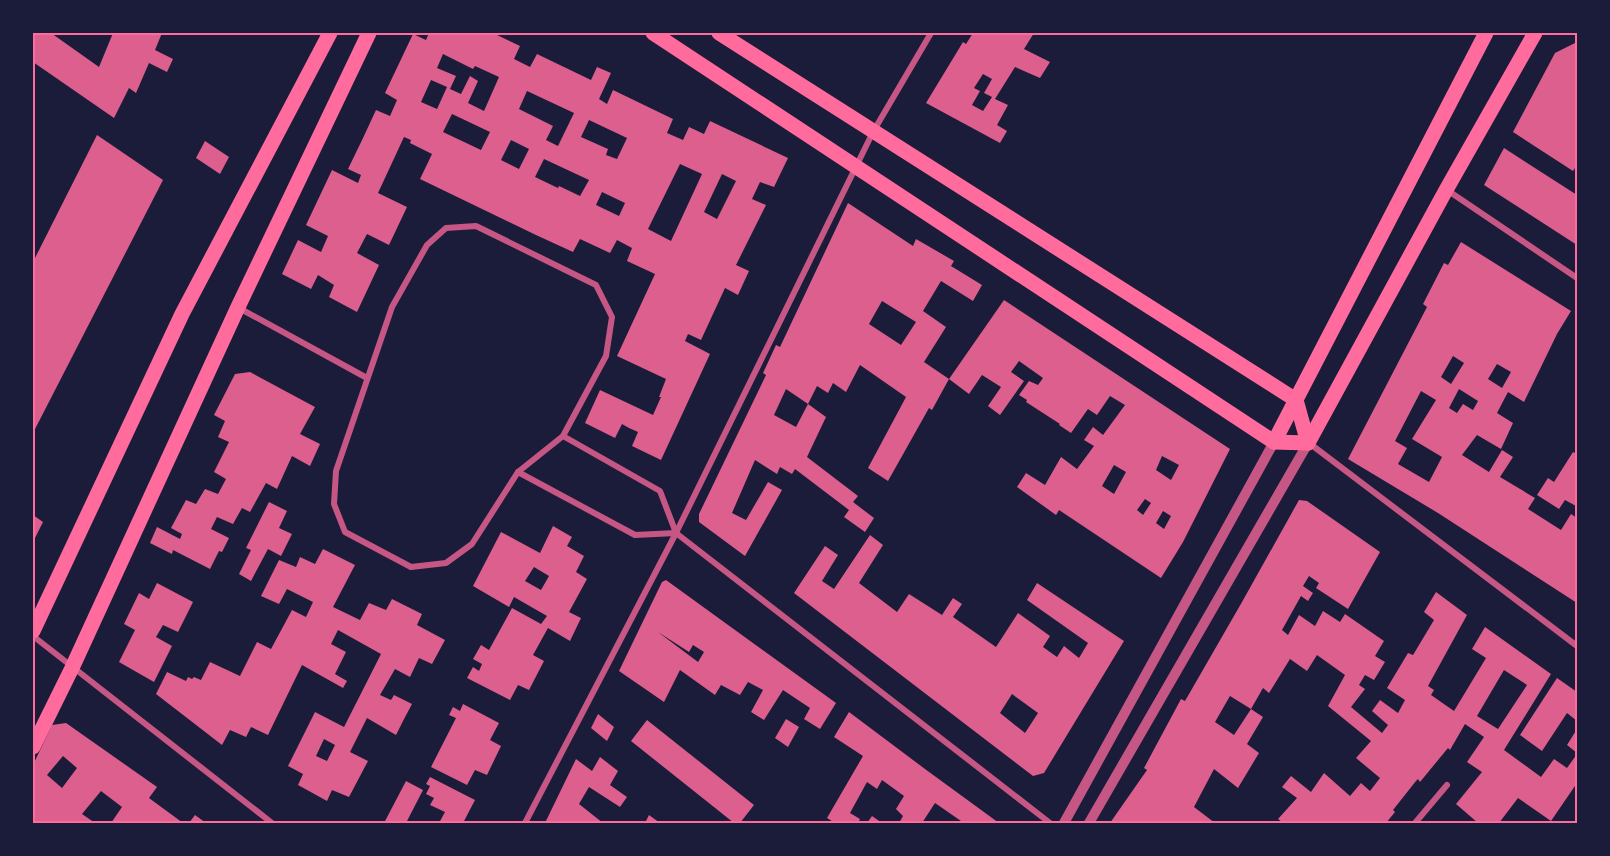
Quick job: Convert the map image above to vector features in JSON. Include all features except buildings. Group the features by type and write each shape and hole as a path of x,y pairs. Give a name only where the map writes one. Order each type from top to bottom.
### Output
{"main road":[{"path":"33,631 182,314 330,33"},
{"path":"33,747 72,668 238,307 369,33"},
{"path":"653,33 1274,442 1308,443"},
{"path":"719,33 1296,400 1308,443"},
{"path":"1274,442 1486,33"},
{"path":"1308,443 1446,190 1535,33"}],"street":[{"path":"525,823 676,533 873,132 932,33"},
{"path":"1446,190 1577,278"},
{"path":"476,226 596,285 612,317 606,356 563,436 518,472 472,544 446,563 411,567 345,532 334,504 336,471 367,378 392,307 427,245 446,228 476,226"},
{"path":"238,307 367,378"},
{"path":"563,436 660,491 676,533 1050,823"},
{"path":"1064,823 1274,442"},
{"path":"1089,823 1308,443 1577,646"},
{"path":"518,472 635,535 676,533"},
{"path":"33,636 272,823"},
{"path":"1415,823 1447,785"}]}
